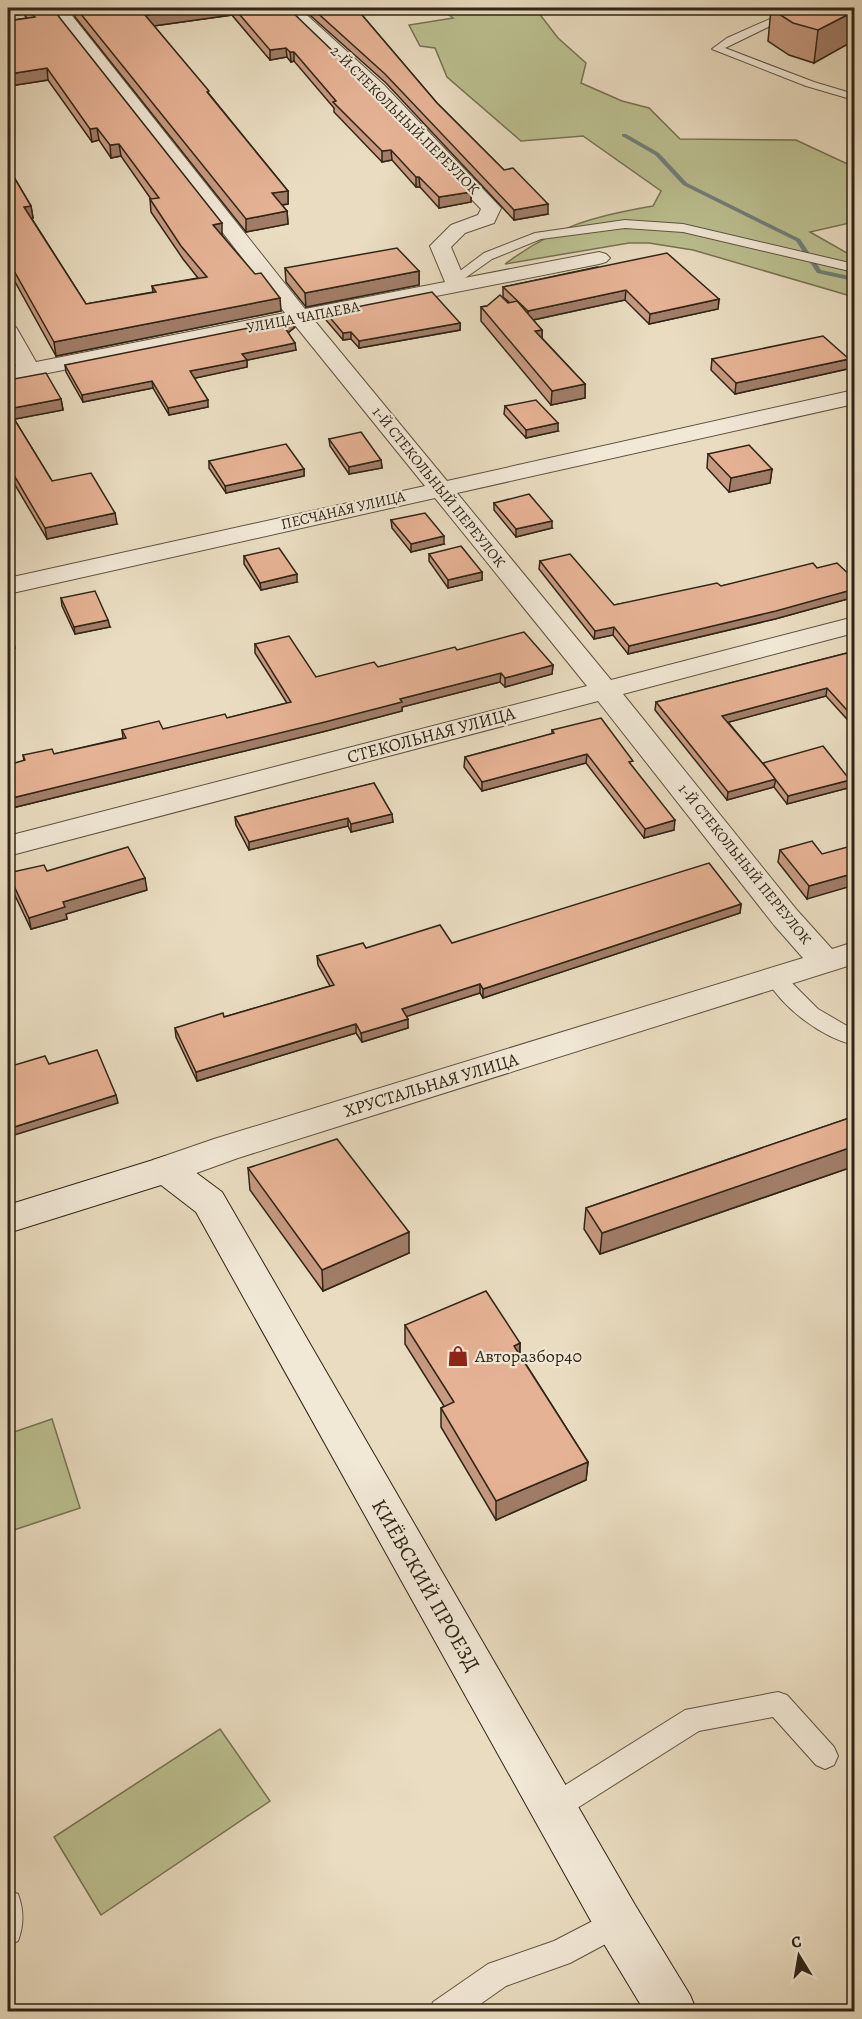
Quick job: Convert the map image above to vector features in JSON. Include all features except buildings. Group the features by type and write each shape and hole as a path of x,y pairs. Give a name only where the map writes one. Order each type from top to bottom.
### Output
{"street":[{"path":"8,11 34,8"},
{"name":"2-Й СТЕКОЛЬНЫЙ ПЕРЕУЛОК","path":"290,8 377,89 491,208 487,219 458,229 440,246 456,283"},
{"name":"1-Й СТЕКОЛЬНЫЙ ПЕРЕУЛОК","path":"65,9 301,317 785,917 840,957"},
{"name":"УЛИЦА ЧАПАЕВА","path":"8,374 301,317 456,283 599,258"},
{"path":"8,332 30,370"},
{"name":"ПЕСЧАНАЯ УЛИЦА","path":"8,586 855,397"},
{"name":"СТЕКОЛЬНАЯ УЛИЦА","path":"8,846 855,625"},
{"name":"ХРУСТАЛЬНАЯ УЛИЦА","path":"8,1220 166,1170 226,1148 776,979 840,957"},
{"name":"КИЁВСКИЙ ПРОЕЗД","path":"166,1170 209,1202 618,1922 673,2012"}],"lane":[{"path":"794,11 731,40 717,49 810,84 855,97"},
{"path":"456,283 488,256 539,236 625,224 683,228 855,268"},
{"path":"776,979 791,997 831,1029 855,1038"},
{"path":"553,1808 694,1719 778,1704 825,1756"},
{"path":"8,1904 8,1931"},
{"path":"443,2012 498,1974 560,1953 618,1922"}],"green space":[{"path":"440,8 535,8 558,38 586,63 581,83 622,101 649,108 680,139 796,140 854,167 854,222 810,232 854,257 854,297 693,250 649,243 629,243 505,264 523,251 575,225 612,214 653,206 661,191 583,136 521,141 447,77 435,48 420,46 409,25 453,18"},
{"path":"52,1419 80,1508 8,1532 8,1434"},
{"path":"220,1729 270,1801 101,1915 54,1837"}],"waterway":[{"path":"624,135 657,154 685,184 798,240 819,272 854,279"}],"place":[{"name":"Авторазбор40","path":"458,1356"}]}
